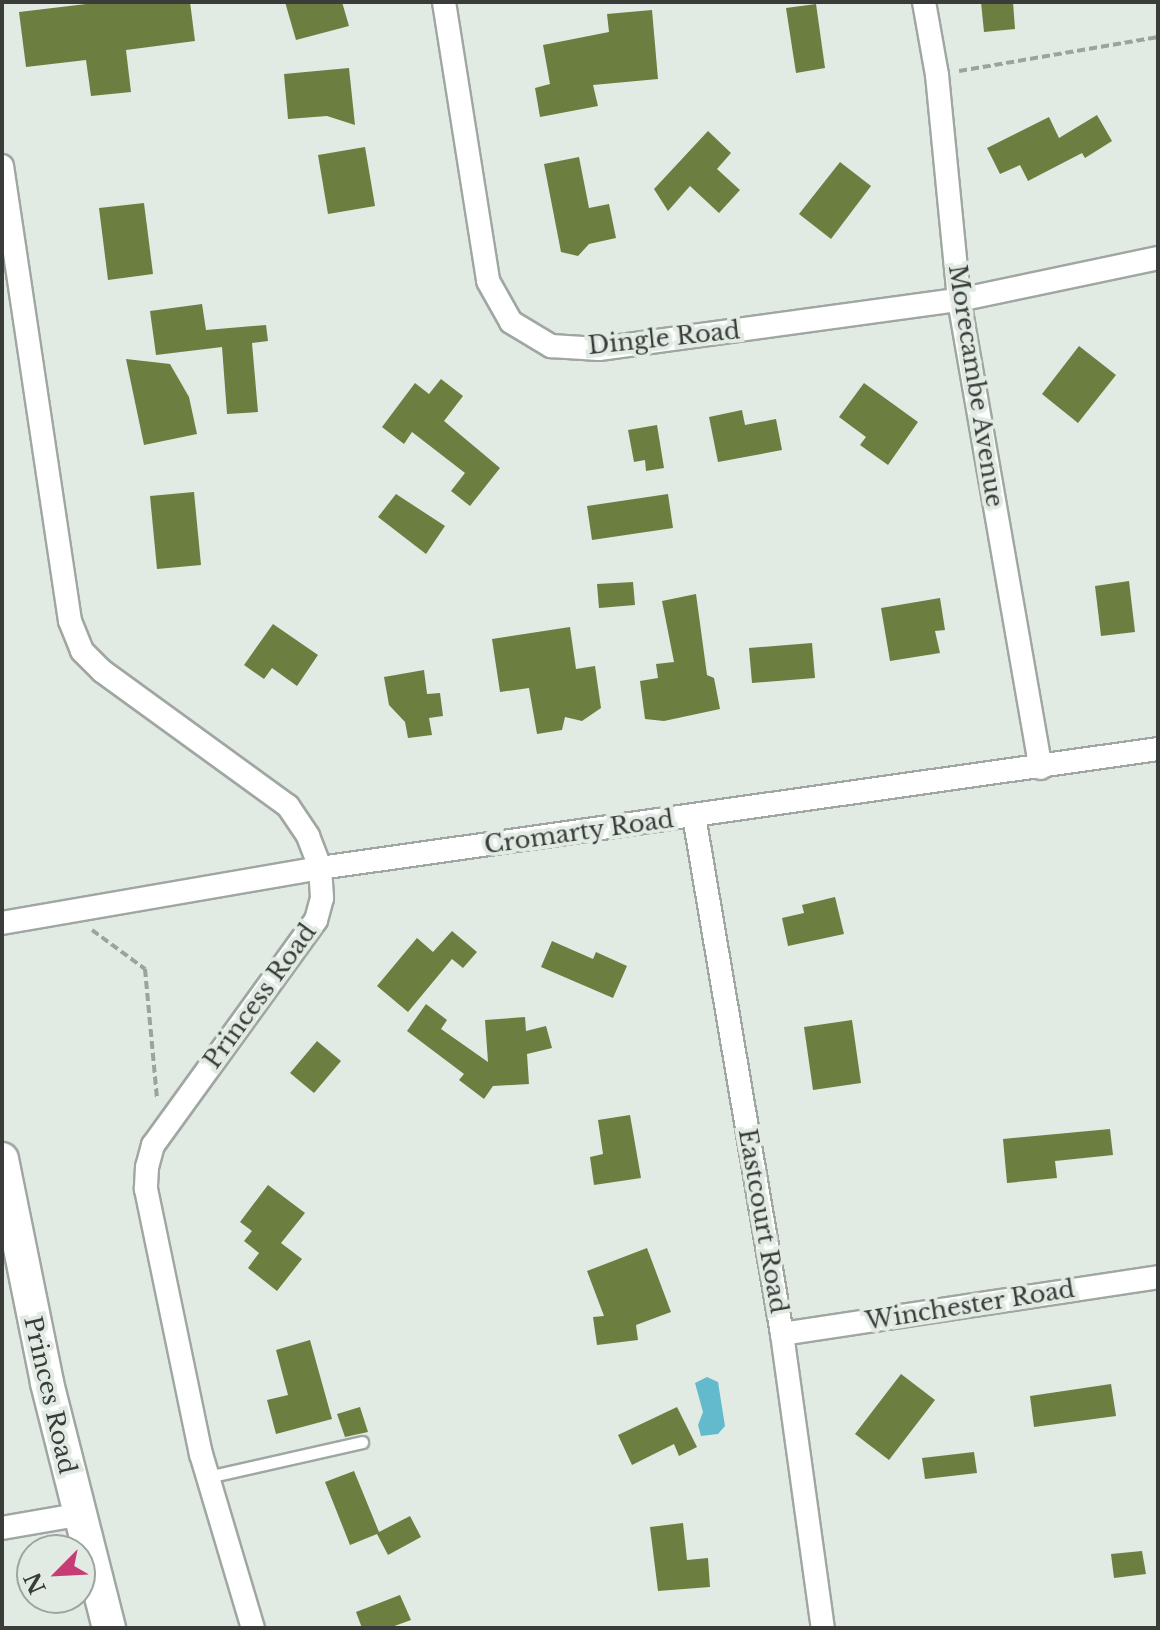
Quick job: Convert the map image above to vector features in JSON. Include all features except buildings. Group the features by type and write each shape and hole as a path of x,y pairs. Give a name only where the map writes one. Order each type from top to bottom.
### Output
{"main road":[{"name":"Princes Road","path":"2,1159 23,1273 77,1515 109,1628"}],"street":[{"name":"Dingle Road","path":"444,2 488,281 511,322 551,346 599,349 959,300 1158,258"},
{"name":"Morecambe Avenue","path":"924,2 937,75 959,300 1041,768"},
{"name":"Princess Road","path":"2,166 70,621 82,651 102,671 288,806 308,836 320,868 322,898 316,920 153,1145 147,1167 146,1189 208,1477 253,1628"},
{"name":"Cromarty Road","path":"2,923 320,868 1158,749"},
{"name":"Eastcourt Road","path":"694,816 782,1334 823,1628"},
{"name":"Winchester Road","path":"782,1334 1158,1277"},
{"path":"2,1528 77,1515"}],"lane":[{"path":"208,1477 362,1442"}],"path":[{"path":"937,75 1158,37"},
{"path":"62,913 110,941 145,969 161,1134"}],"water":[{"path":"707,1377 718,1382 725,1426 718,1434 701,1436 698,1425 703,1412 695,1383"}]}
